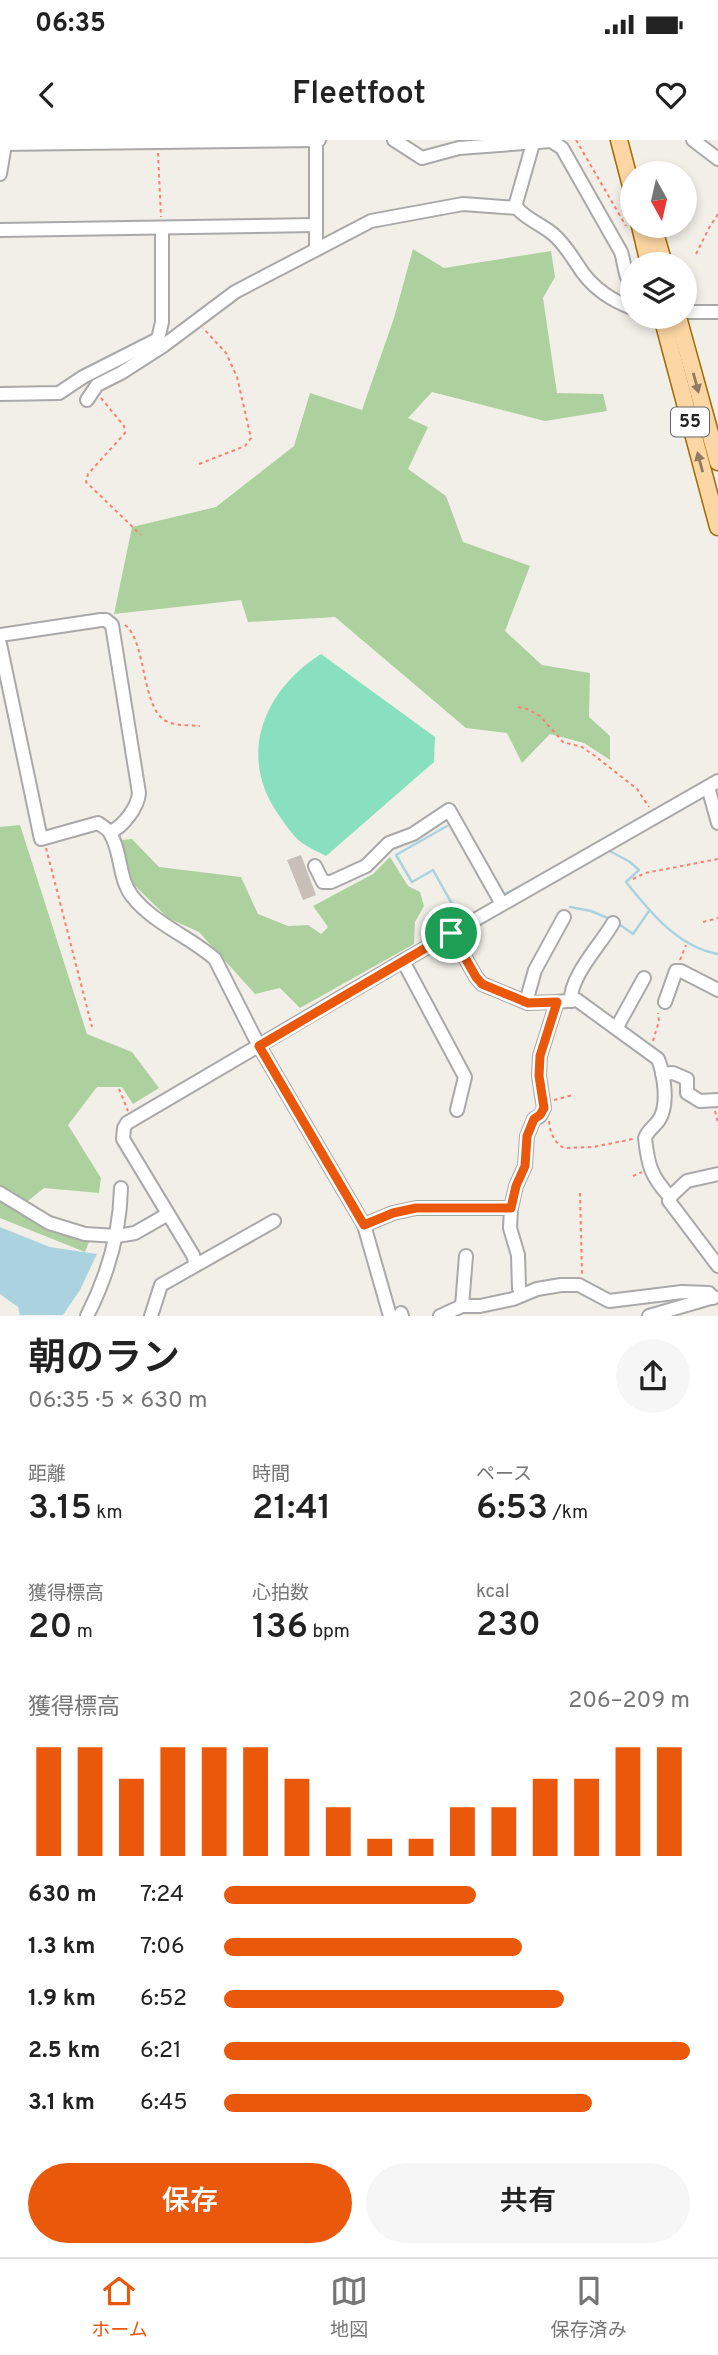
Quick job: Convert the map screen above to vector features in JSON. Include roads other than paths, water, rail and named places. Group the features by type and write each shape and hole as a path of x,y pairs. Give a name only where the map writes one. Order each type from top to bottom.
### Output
{"main road":[{"path":"619,140 624,161"},
{"path":"630,140 636,161"},
{"name":"55","path":"665,329 718,527"},
{"name":"55","path":"681,329 718,461"}],"street":[{"path":"0,174 3,144 317,140 316,249"},
{"path":"394,140 422,158 459,148 551,141 562,148 621,252"},
{"path":"693,140 718,159"},
{"path":"534,142 516,203 517,208 523,215 553,234 569,251 585,275 620,303"},
{"path":"90,395 97,385 137,364 198,322 235,292 371,221 463,204 517,208"},
{"path":"0,230 316,226"},
{"path":"0,394 59,393 83,377 158,339 162,322 162,229"},
{"path":"697,312 718,312"},
{"path":"0,635 101,620 112,625 139,793 136,805 116,830 110,832"},
{"path":"0,644 41,839 98,823 110,832 127,890 137,903 215,959 259,1046 364,1225 398,1315"},
{"path":"196,1265 193,1255 123,1139 124,1128 132,1119 713,784 718,823"},
{"path":"315,866 323,882 331,882 366,866 389,843 413,834 449,810 502,905"},
{"path":"526,1002 535,970 564,918"},
{"path":"571,1001 570,996 582,970 613,923"},
{"path":"451,933 482,984 526,1002 577,1000 658,1059 662,1074 662,1114 645,1138 648,1166 656,1181 670,1197 669,1201 718,1266"},
{"path":"403,961 465,1077 457,1110"},
{"path":"665,1002 678,971 718,990"},
{"path":"617,1027 644,978"},
{"path":"522,1295 519,1288 518,1255 510,1228 511,1208 516,1186 525,1166 527,1136 544,1105 539,1076 540,1056 557,1002"},
{"path":"662,1074 673,1073 687,1079 687,1093 700,1101 718,1100"},
{"path":"670,1197 687,1181 718,1174"},
{"path":"87,1315 109,1266 117,1236 121,1188"},
{"path":"0,1193 60,1227 85,1234 117,1236 135,1233 168,1214"},
{"path":"364,1225 393,1213 416,1208 511,1208"},
{"path":"151,1315 161,1285 274,1221"},
{"path":"462,1306 467,1256"},
{"path":"440,1315 462,1306 480,1306 561,1285 579,1285 609,1301 682,1292 709,1293 716,1297"},
{"path":"649,1315 716,1297"}],"water":[{"path":"0,1227 50,1247 97,1254 80,1290 63,1315 20,1315 18,1307 0,1294"}],"waterway":[{"path":"447,826 396,855 412,882 433,870 461,920 470,916"},
{"path":"606,849 639,870 626,882 666,927 690,944 718,954"},
{"path":"503,895 531,881"},
{"path":"570,907 591,911 610,919"},
{"path":"616,922 633,934 649,911"}]}
